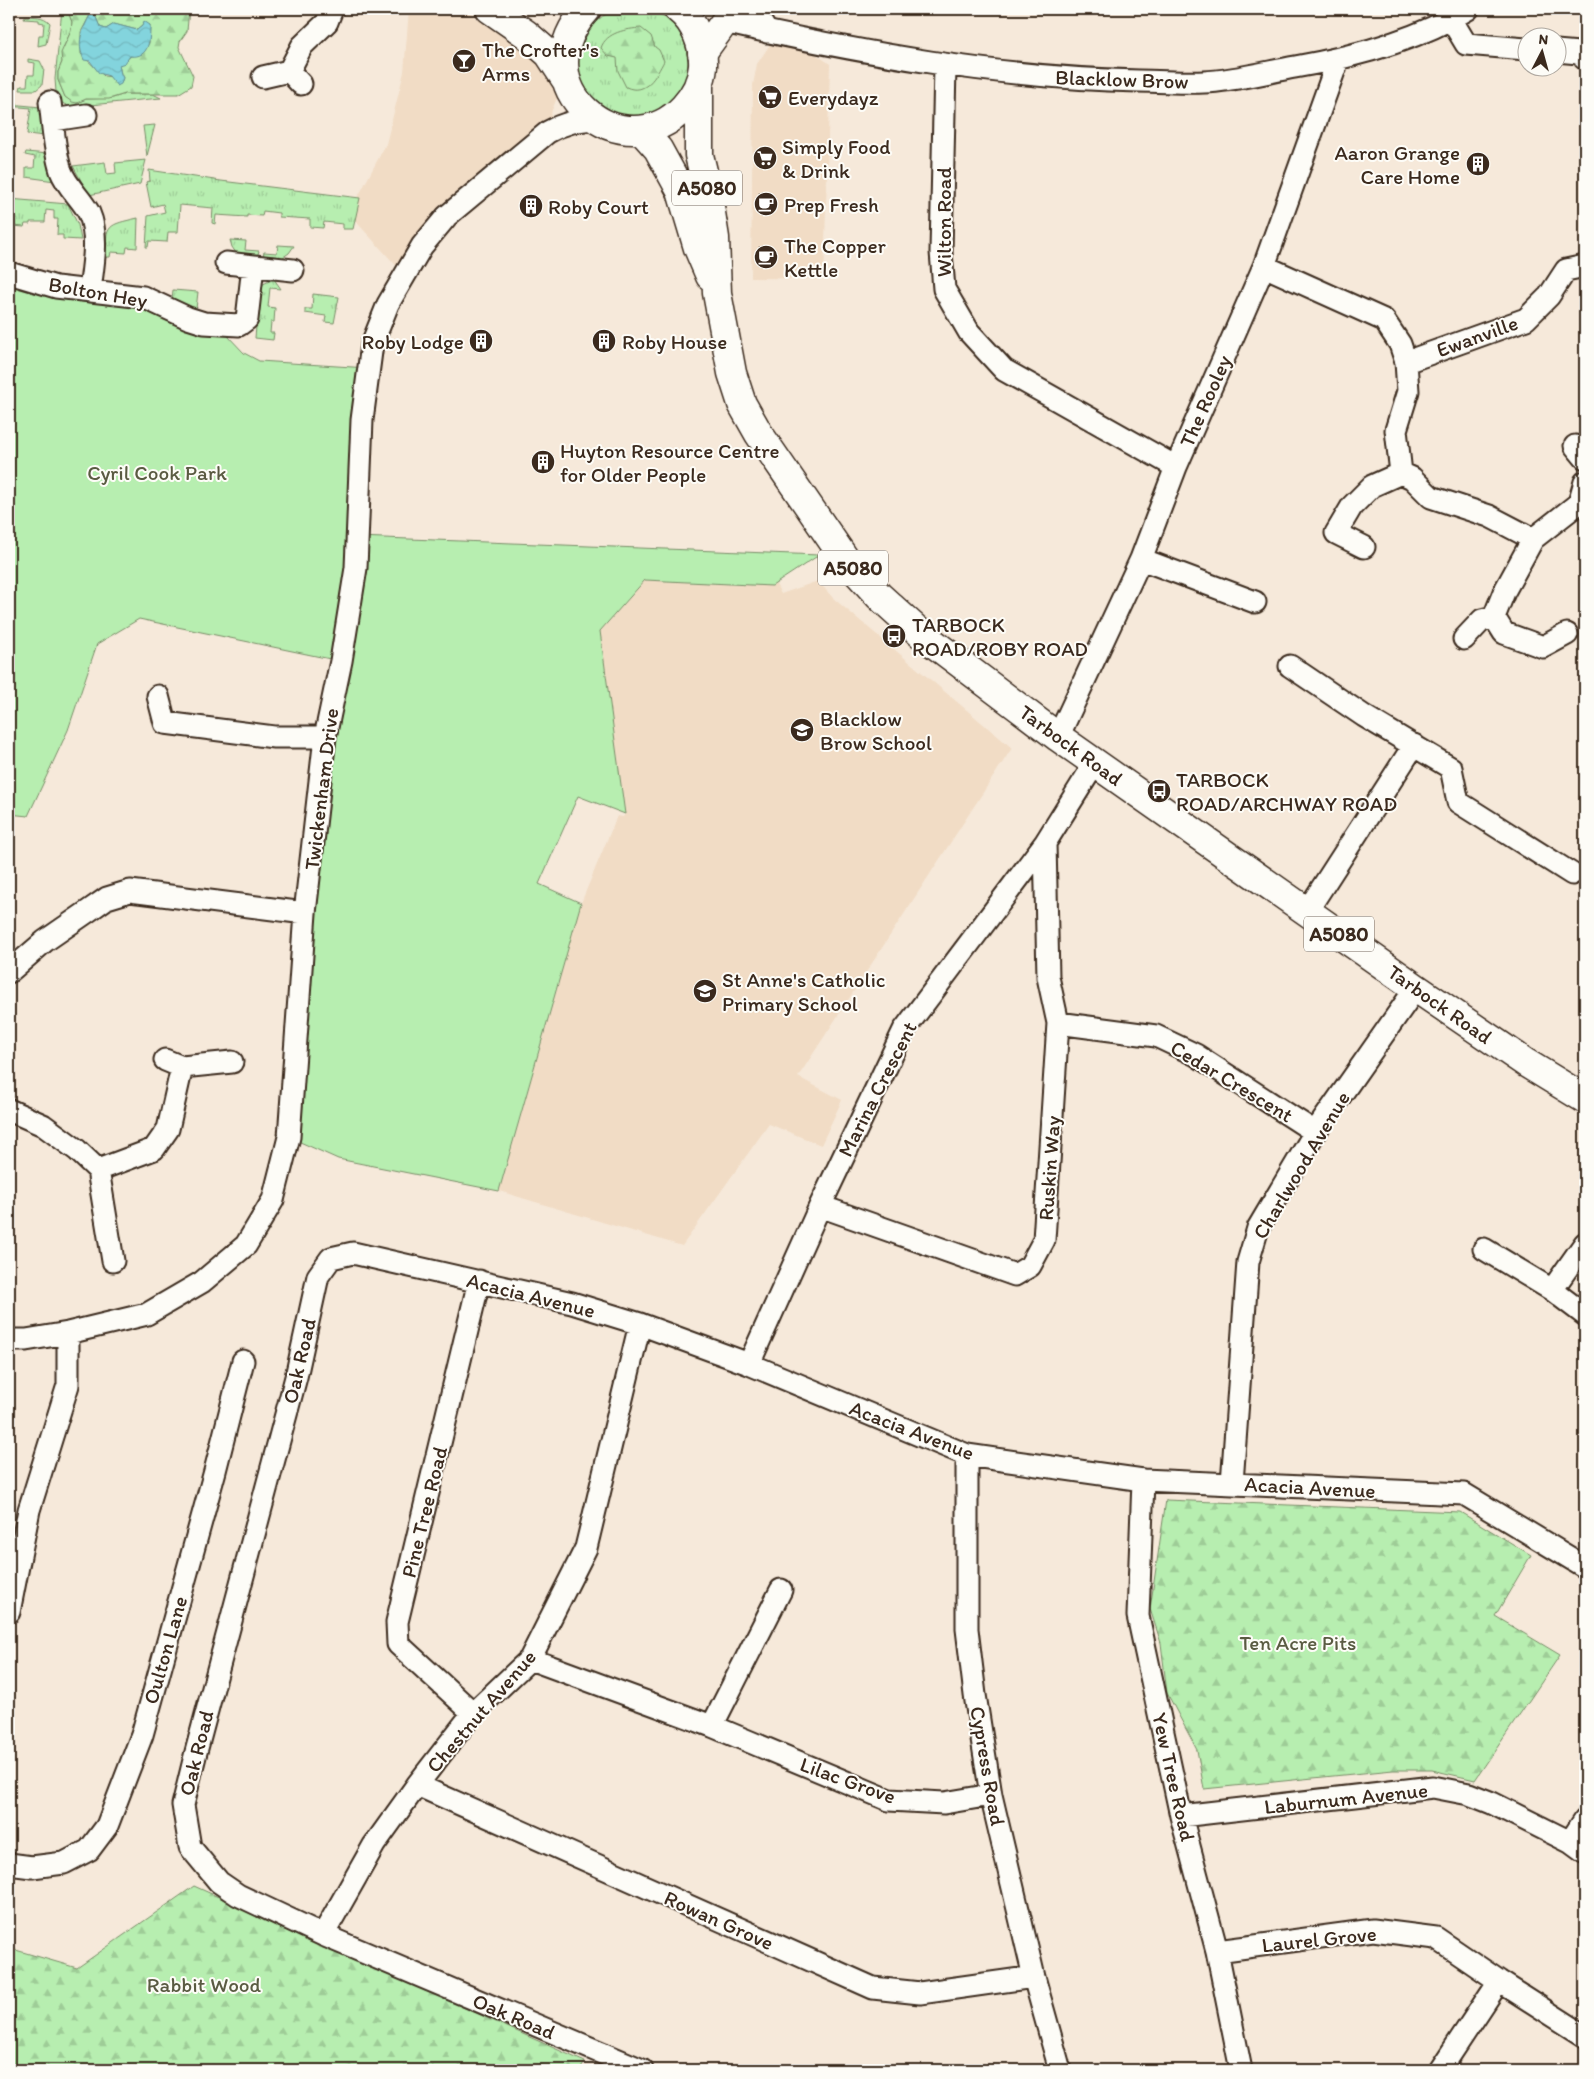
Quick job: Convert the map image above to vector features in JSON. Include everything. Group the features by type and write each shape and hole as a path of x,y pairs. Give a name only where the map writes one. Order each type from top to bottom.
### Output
{"main road":[{"name":"A5080","path":"490,9 526,34 549,54 582,107 596,119 617,128 641,130 660,125 677,115 690,100 699,83 702,53 696,32 684,13 678,9"},
{"path":"569,86 564,60 567,40 575,22 587,9"},
{"path":"702,53 729,15"},
{"name":"Tarbock Road","path":"699,83 699,155 707,188 715,238 717,293 732,373 742,404 759,434 845,559 879,596 920,633 1058,737 1416,988 1526,1063 1585,1099"},
{"name":"Tarbock Road","path":"641,130 658,149 681,191 698,248 717,293"}],"street":[{"path":"263,78 295,77 302,46 327,22 332,9"},
{"path":"748,9 759,19 767,32"},
{"path":"1459,14 1466,44 1516,48"},
{"name":"Blacklow Brow","path":"729,15 767,32 945,66 1088,80 1206,82 1338,60 1380,47 1459,14"},
{"path":"1566,52 1579,53 1585,58"},
{"name":"The Rooley","path":"1058,737 1141,559 1176,467 1264,266 1338,60"},
{"name":"Wilton Road","path":"945,66 941,252 944,289 969,332 1004,370 1176,467"},
{"name":"Twickenham Drive","path":"548,132 569,86"},
{"path":"86,115 52,111 58,162 62,174 89,214 91,222 94,251 90,290"},
{"name":"Twickenham Drive","path":"9,1340 26,1340 68,1333 147,1314 202,1282 246,1245 273,1200 289,1137 306,913 325,737 341,661 356,568 362,420 372,344 388,304 422,246 447,216 548,132 564,123 596,119"},
{"path":"226,263 293,270"},
{"name":"Bolton Hey","path":"9,273 56,287 143,298 195,321 214,325 239,324 247,320 253,266"},
{"path":"1264,266 1384,320 1400,344 1406,362 1408,391 1396,430 1401,473"},
{"name":"Ewanville","path":"1406,362 1526,319 1549,296 1566,270 1585,266"},
{"path":"1364,548 1336,533 1352,506 1372,486 1401,473 1412,478 1431,497 1489,516 1533,539"},
{"path":"1494,617 1504,592 1533,539 1579,503 1585,482"},
{"path":"1141,559 1255,602"},
{"path":"1494,617 1504,633 1543,647 1567,634"},
{"path":"1464,639 1482,620 1494,617"},
{"path":"1290,666 1364,716 1451,768 1458,802 1572,874"},
{"path":"158,696 165,723 274,737 325,737"},
{"path":"1307,912 1414,745"},
{"name":"Marina Crescent","path":"749,1364 820,1206 904,1030 1045,843 1095,763"},
{"name":"Ruskin Way","path":"820,1206 1015,1276 1030,1266 1044,1240 1058,1023 1048,977 1045,843"},
{"path":"9,972 45,941 107,898 130,891 306,913"},
{"name":"Charlwood Avenue","path":"1232,1483 1248,1262 1258,1228 1315,1132 1416,988"},
{"name":"Cedar Crescent","path":"1058,1023 1156,1036 1196,1055 1315,1132"},
{"path":"98,1170 154,1149 168,1129 173,1064 232,1062"},
{"path":"9,1110 43,1125 77,1150 98,1170 114,1262"},
{"path":"1552,1290 1585,1244"},
{"path":"1484,1249 1552,1290 1585,1315"},
{"name":"Acacia Avenue","path":"331,1258 353,1253 572,1303 640,1324 749,1364 967,1455 1143,1480 1464,1494 1585,1567"},
{"name":"Oak Road","path":"331,1258 318,1276 296,1377 183,1806 190,1846 219,1882 238,1895 323,1935 642,2070"},
{"name":"Pine Tree Road","path":"474,1713 398,1644 397,1622 479,1281"},
{"name":"Chestnut Avenue","path":"323,1935 374,1845 417,1785 474,1713 530,1659 586,1548 640,1324"},
{"path":"9,1612 29,1510 68,1385 68,1333"},
{"name":"Oulton Lane","path":"9,1864 32,1868 64,1863 89,1850 107,1826 142,1736 215,1471 243,1361"},
{"name":"Cypress Road","path":"967,1455 967,1629 975,1695 991,1794 1034,1977 1060,2070"},
{"name":"Yew Tree Road","path":"1143,1480 1138,1616 1181,1816 1217,1951 1241,2070"},
{"path":"712,1726 781,1590"},
{"name":"Lilac Grove","path":"530,1659 712,1726 889,1800 944,1803 991,1794"},
{"name":"Rowan Grove","path":"417,1785 874,1988 920,1993 1034,1977"},
{"name":"Laburnum Avenue","path":"1181,1816 1433,1787 1469,1794 1492,1803 1577,1847"},
{"path":"1577,1847 1585,1819"},
{"name":"Laurel Grove","path":"1217,1951 1373,1930 1436,1938 1498,1981 1585,2036"},
{"path":"1440,2070 1498,1981"}],"shaded area":[{"path":"409,9 463,9 551,69 559,93 552,110 548,132 447,216 404,274 349,214 386,144 404,72"},
{"path":"771,43 810,50 830,64 824,279 751,278 753,85 757,64"},
{"path":"645,580 772,586 776,584 781,594 818,581 833,598 1012,748 798,1077 842,1100 821,1145 769,1124 682,1246 499,1191 581,903 617,816 623,817 625,814 600,631"}],"green space":[{"path":"633,7 654,11 672,23 684,41 688,62 684,83 672,101 654,113 633,117 612,113 594,101 582,83 578,62 582,41 594,23 612,11"},
{"path":"62,9 67,9 72,22 58,72 58,80 65,97 77,103 86,99 113,98 125,94 153,94 161,98 70,107 62,103 58,92 56,92 55,79"},
{"path":"67,9 189,9 187,31 180,41 179,47 193,76 191,86 178,94 125,94 109,99 86,99 77,103 72,102 65,97 58,80 58,72 62,62 61,53 71,31 72,22","holes":["90,15 95,15 100,27 106,29 114,24 137,30 142,26 150,25 149,43 142,54 131,56 119,65 123,78 104,76 81,54 81,32"]},
{"path":"25,16 41,18 50,23 46,44 38,46 39,35 43,35 44,23 39,22 39,20 24,19"},
{"path":"641,28 651,36 655,47 659,50 664,61 650,83 645,87 633,89 626,87 618,71 617,58 608,56 601,48 607,38 618,32"},
{"path":"28,59 40,61 44,69 42,85 36,90 20,90 21,86 27,86 28,75 34,75 35,63 28,62"},
{"path":"10,104 41,107 45,136 27,134 31,108 9,106"},
{"path":"155,125 147,156 143,126"},
{"path":"26,152 48,154 55,181 26,177 26,168 34,168 35,157 25,155"},
{"path":"146,160 140,184 89,195 73,166 105,162 107,174 116,173 115,163"},
{"path":"149,170 360,198 353,229 343,229 343,224 324,222 323,228 310,227 310,219 279,217 279,213 263,211 262,216 216,215 215,224 212,223 213,208 180,205 178,232 168,232 167,242 149,241 148,247 146,247 148,216 165,212 163,204 151,207 146,182 150,181"},
{"path":"9,199 68,204 78,225 81,240 63,239 63,235 57,235 58,219 54,219 54,211 46,210 45,222 30,222 30,224 25,224 24,227 13,226 13,222 9,222"},
{"path":"138,218 137,248 127,247 126,253 111,252 110,257 106,257 106,238 110,228 120,222"},
{"path":"230,240 246,241 245,250 259,251 257,257 238,256"},
{"path":"278,245 294,246 289,253 279,260 263,256 264,252 277,253"},
{"path":"274,279 281,289 270,288 268,307 275,308 274,322 271,322 270,333 274,333 273,340 255,338 259,292 263,284"},
{"name":"Cyril Cook Park","path":"9,283 132,302 227,335 244,353 259,361 368,368 358,537 819,555 772,586 645,580 600,631 625,814 578,796 539,884 581,903 499,1191 338,1159 289,1137 340,661 139,619 97,644 68,730 28,816 9,814"},
{"path":"173,290 198,292 196,309 189,308 172,299"},
{"path":"313,294 339,297 334,323 325,322 326,316 305,313 305,309 312,309"},
{"name":"Ten Acre Pits","path":"1166,1500 1460,1512 1531,1555 1495,1616 1560,1655 1475,1780 1432,1770 1393,1770 1204,1789 1197,1750 1167,1693 1161,1643 1150,1609"},
{"name":"Rabbit Wood","path":"194,1886 585,2062 580,2070 9,2070 9,1948 77,1968"}],"water":[{"path":"90,15 95,15 100,27 106,29 114,24 137,30 144,21 150,25 150,36 145,51 137,56 130,56 125,63 119,65 123,78 121,84 117,86 109,76 99,73 90,61 84,60 80,42 82,32"}],"place":[{"name":"The Crofter's Arms","path":"464,61"},
{"name":"Everydayz","path":"770,97"},
{"name":"Simply Food & Drink","path":"765,158"},
{"name":"Aaron Grange Care Home","path":"1478,164"},
{"name":"Prep Fresh","path":"766,204"},
{"name":"Roby Court","path":"531,206"},
{"name":"The Copper Kettle","path":"766,257"},
{"name":"Roby Lodge","path":"481,341"},
{"name":"Roby House","path":"604,341"},
{"name":"Huyton Resource Centre for Older People","path":"543,462"},
{"name":"TARBOCK ROAD/ROBY ROAD","path":"894,636"},
{"name":"Blacklow Brow School","path":"802,730"},
{"name":"TARBOCK ROAD/ARCHWAY ROAD","path":"1159,791"},
{"name":"St Anne's Catholic Primary School","path":"705,991"}]}
